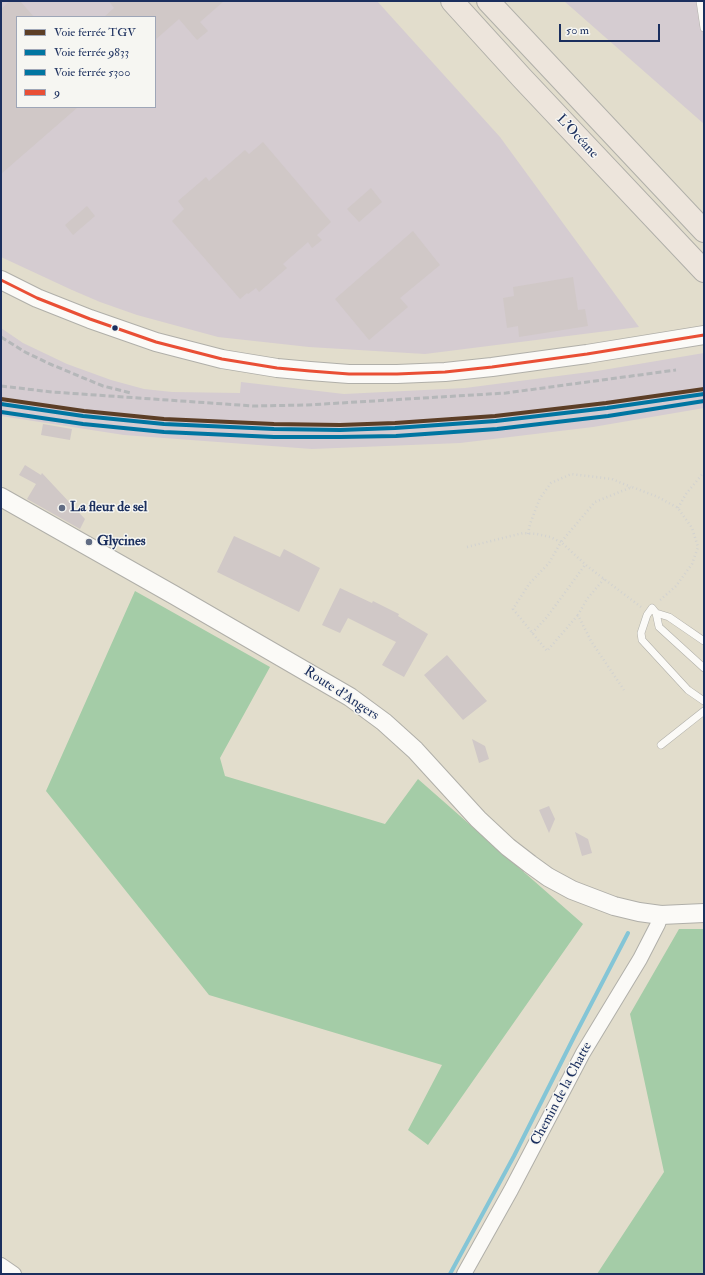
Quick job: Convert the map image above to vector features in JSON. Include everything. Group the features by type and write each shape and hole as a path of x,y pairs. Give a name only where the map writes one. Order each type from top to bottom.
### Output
{"highway":[{"name":"L’Océane","path":"452,1 522,78 704,271"},
{"name":"L’Océane","path":"488,1 704,231"}],"street":[{"path":"1,280 38,298 90,319 156,342 222,359 277,368 310,371 349,374 445,372 587,354 704,335"},
{"name":"Route d'Angers","path":"1,498 174,595 350,697 384,722 415,750 478,818 508,847 548,877 572,890 614,906 639,912 661,915 704,913"},
{"name":"Chemin de la Chatte","path":"464,1274 511,1190 583,1052 640,959 661,915"},
{"path":"1,1265 14,1274"}],"lane":[{"path":"700,1 704,28"},
{"path":"652,612 669,617 704,641"},
{"path":"652,612 659,627 704,668"},
{"path":"652,612 641,633 642,640 688,690 704,701"},
{"path":"660,745 704,711"}],"path":[{"path":"678,508 686,494 704,472"},
{"path":"467,547 522,533 528,534 550,537 561,542 585,565 652,612 676,586 692,564 698,546 692,528 678,508 658,497 612,479 571,474 551,482 540,498 530,524 528,534"},
{"path":"604,578 587,599 578,615 547,651 513,609 529,584 549,563 561,542 595,502 632,487"},
{"path":"532,633 547,617 585,565"},
{"path":"578,615 591,641 624,690"}],"shaded area":[{"path":"1,1 377,1 500,137 639,327 425,354 309,347 218,337 137,315 72,290 1,257"},
{"path":"564,1 704,1 704,124"},
{"path":"1,328 23,343 67,364 111,380 144,389 172,392 240,393 241,382 344,394 465,388 597,371 704,353 704,408 593,427 460,443 312,449 124,435 1,416"}],"green space":[{"path":"135,591 270,667 220,758 225,776 385,824 418,779 583,924 428,1145 408,1130 442,1065 209,995 46,791"},
{"path":"679,929 704,929 704,1274 597,1274 664,1172 630,1014"}],"building":[{"path":"10,1 20,1 33,16 16,16 16,108 77,108 1,174 1,9"},
{"path":"109,1 224,1 200,22 208,31 197,40 179,19 156,39 156,16 105,16 114,8"},
{"path":"263,142 331,222 317,235 322,240 312,248 308,242 283,264 287,268 259,292 256,288 240,299 172,221 184,209 178,201 206,177 209,181 245,150 249,154"},
{"path":"371,188 382,202 359,222 347,209"},
{"path":"87,206 95,216 73,235 65,225"},
{"path":"413,231 440,265 400,298 408,307 369,340 335,299"},
{"path":"573,277 578,310 585,309 588,326 519,337 518,326 507,328 503,298 514,296 513,287"},
{"path":"43,424 72,429 70,440 41,435"},
{"path":"25,465 41,475 42,473 85,519 80,529 27,499 36,484 19,475"},
{"path":"234,536 280,557 284,549 320,568 299,612 217,572"},
{"path":"340,588 372,603 373,601 399,614 398,616 428,634 404,677 382,665 396,642 348,618 340,633 322,625"},
{"path":"447,655 487,701 463,720 424,675"},
{"path":"472,739 485,746 489,759 479,763"},
{"path":"549,806 555,819 549,833 539,810"},
{"path":"575,832 588,839 592,853 582,856"}],"waterway":[{"path":"450,1274 514,1156 628,933"}],"railway":[{"path":"1,337 25,352 50,364 103,386 131,393"},
{"path":"1,386 52,392 253,406 307,405 506,393 676,370"}],"rail line":[{"name":"TGV","path":"1,399 84,411 164,419 274,424 340,425 495,416 606,403 704,389"},
{"name":"9833","path":"1,404 83,416 164,424 274,429 340,430 496,421 607,408 704,394"},
{"name":"5300","path":"1,412 83,424 164,432 274,437 340,437 396,436 497,429 608,416 704,401"}],"transit line":[{"name":"9","path":"1,280 37,298 90,319 156,342 222,359 277,368 310,371 349,374 445,372 587,354 704,335"}],"place":[{"name":"La fleur de sel","path":"62,508"},
{"name":"Glycines","path":"89,542"}]}
